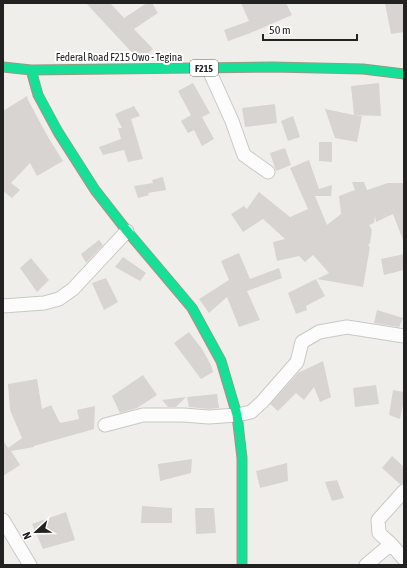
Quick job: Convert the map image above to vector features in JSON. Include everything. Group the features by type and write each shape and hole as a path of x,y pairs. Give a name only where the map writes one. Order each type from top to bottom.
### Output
{"street":[{"path":"3,58 5,67"},
{"name":"Federal Road F215 Owo - Tegina","path":"5,67 30,70 272,67 363,69 404,74"},
{"path":"208,68 232,121 244,155 268,172"},
{"path":"30,70 38,95 58,132 95,190 127,231 192,308 220,361 237,415 242,458 242,565"},
{"path":"3,306 44,303 59,299 73,289 127,231"},
{"path":"105,424 143,415 183,415 209,417 237,415 251,412 298,362 302,342 319,332 347,327 404,336"},
{"path":"404,491 378,520 379,533 404,559"},
{"path":"3,520 30,565"},
{"path":"366,565 391,544"}],"building":[{"path":"86,3 110,3 124,18 147,3 152,3 158,13 134,29 153,49 145,57 136,57"},
{"path":"241,3 286,3 292,15 228,41 224,30 249,21"},
{"path":"385,3 404,3 404,32 391,34"},
{"path":"193,83 210,113 202,117 214,139 202,146 194,130 188,133 181,121 191,115 178,91"},
{"path":"379,83 381,116 354,115 351,86"},
{"path":"27,96 48,137 63,161 37,176 30,163 11,183 20,190 12,198 3,191 3,111"},
{"path":"275,104 277,123 245,127 242,108"},
{"path":"134,106 140,116 131,119 143,159 128,162 124,150 103,155 99,147 121,139 118,128 122,128 115,114"},
{"path":"325,109 362,116 357,142 335,138"},
{"path":"293,116 300,137 288,141 281,121"},
{"path":"319,142 332,142 332,162 319,161"},
{"path":"285,148 291,165 276,171 270,153"},
{"path":"309,160 319,189 332,185 331,196 315,196 327,225 341,214 339,196 355,190 352,182 364,182 367,190 388,183 404,183 404,239 403,240 393,214 376,222 375,216 374,223 369,225 372,230 370,243 368,245 370,247 363,287 317,279 329,273 313,255 305,262 299,256 277,261 273,242 285,239 263,219 243,232 231,214 244,206 247,209 259,192 290,217 308,209 290,168"},
{"path":"163,177 166,190 148,193 149,195 138,198 134,186 153,183 152,180"},
{"path":"99,240 103,245 86,263 81,254"},
{"path":"239,253 250,279 279,268 282,278 247,291 260,320 239,327 227,297 209,313 199,299 229,280 221,261"},
{"path":"404,254 404,270 384,275 381,259"},
{"path":"123,257 146,273 140,281 115,267"},
{"path":"31,258 49,280 37,292 20,268"},
{"path":"106,278 118,302 104,310 92,283"},
{"path":"316,279 325,296 306,306 307,310 296,314 288,293"},
{"path":"377,310 403,318 399,327 374,323"},
{"path":"189,332 202,349 211,365 213,372 201,379 174,343"},
{"path":"323,361 331,397 320,402 314,387 304,400 296,393 278,411 270,404 298,373"},
{"path":"143,375 157,395 137,408 120,413 112,396"},
{"path":"37,379 42,409 51,405 60,423 79,419 77,410 95,406 94,429 34,447 11,451 20,465 3,476 3,440 8,448 22,438 10,410 8,384"},
{"path":"376,385 379,404 355,407 353,388"},
{"path":"393,390 404,392 400,419 389,415"},
{"path":"217,394 219,408 209,409 189,407 187,397"},
{"path":"186,397 176,407 168,407 162,400"},
{"path":"392,456 404,467 404,483 400,484 382,468"},
{"path":"192,459 191,473 160,481 158,464"},
{"path":"287,463 288,481 260,488 256,471"},
{"path":"337,480 344,498 332,501 325,482"},
{"path":"142,506 172,508 172,523 141,523"},
{"path":"195,508 214,508 216,533 196,534"},
{"path":"66,512 75,540 43,549 32,524"}],"traffic: fast":[{"path":"3,67 31,70 272,67 363,69 404,74"},
{"path":"31,70 38,95 58,132 95,190 127,231 192,308 221,361 237,415 242,458 242,565"}]}
